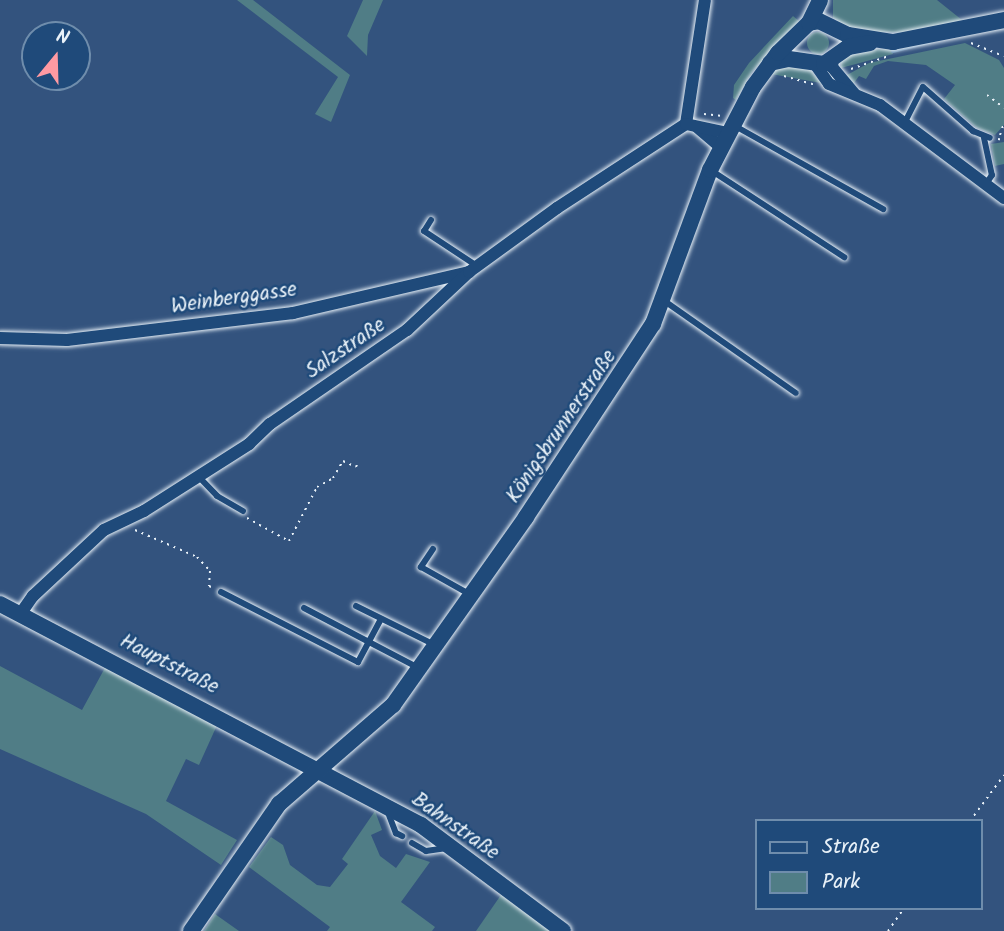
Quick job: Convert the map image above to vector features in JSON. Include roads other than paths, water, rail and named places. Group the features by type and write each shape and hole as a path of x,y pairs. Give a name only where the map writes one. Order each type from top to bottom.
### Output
{"street":[{"path":"705,0 691,122 727,130"},
{"name":"Königsbrunnerstraße","path":"191,931 279,804 317,767 377,724 438,647 639,350 663,300 727,130 803,29 820,0"},
{"path":"826,0 833,27 834,80"},
{"path":"773,69 812,63 880,42 1004,21"},
{"path":"880,42 833,27 803,29 798,49 834,80 905,122 1004,198"},
{"name":"Salzstraße","path":"21,613 33,596 86,546 195,474 249,444 270,424 407,330 473,269 691,122"},
{"name":"Weinberggasse","path":"0,338 67,340 293,313 473,269"},
{"name":"Hauptstraße","path":"0,604 317,767"},
{"name":"Bahnstraße","path":"317,767 385,804 452,847 563,931"}],"lane":[{"path":"905,122 923,87 987,138 992,175 986,184"},
{"path":"727,130 883,209"},
{"path":"710,170 844,257"},
{"path":"431,220 424,231 473,269"},
{"path":"663,300 796,393"},
{"path":"195,474 217,496 243,511"},
{"path":"433,549 421,567 472,596"},
{"path":"221,592 358,662 381,618"},
{"path":"356,606 438,647"},
{"path":"304,608 421,669"},
{"path":"385,804 396,833 402,836"},
{"path":"412,843 426,850 452,847"}],"waterway":[{"path":"893,51 930,42"}]}
